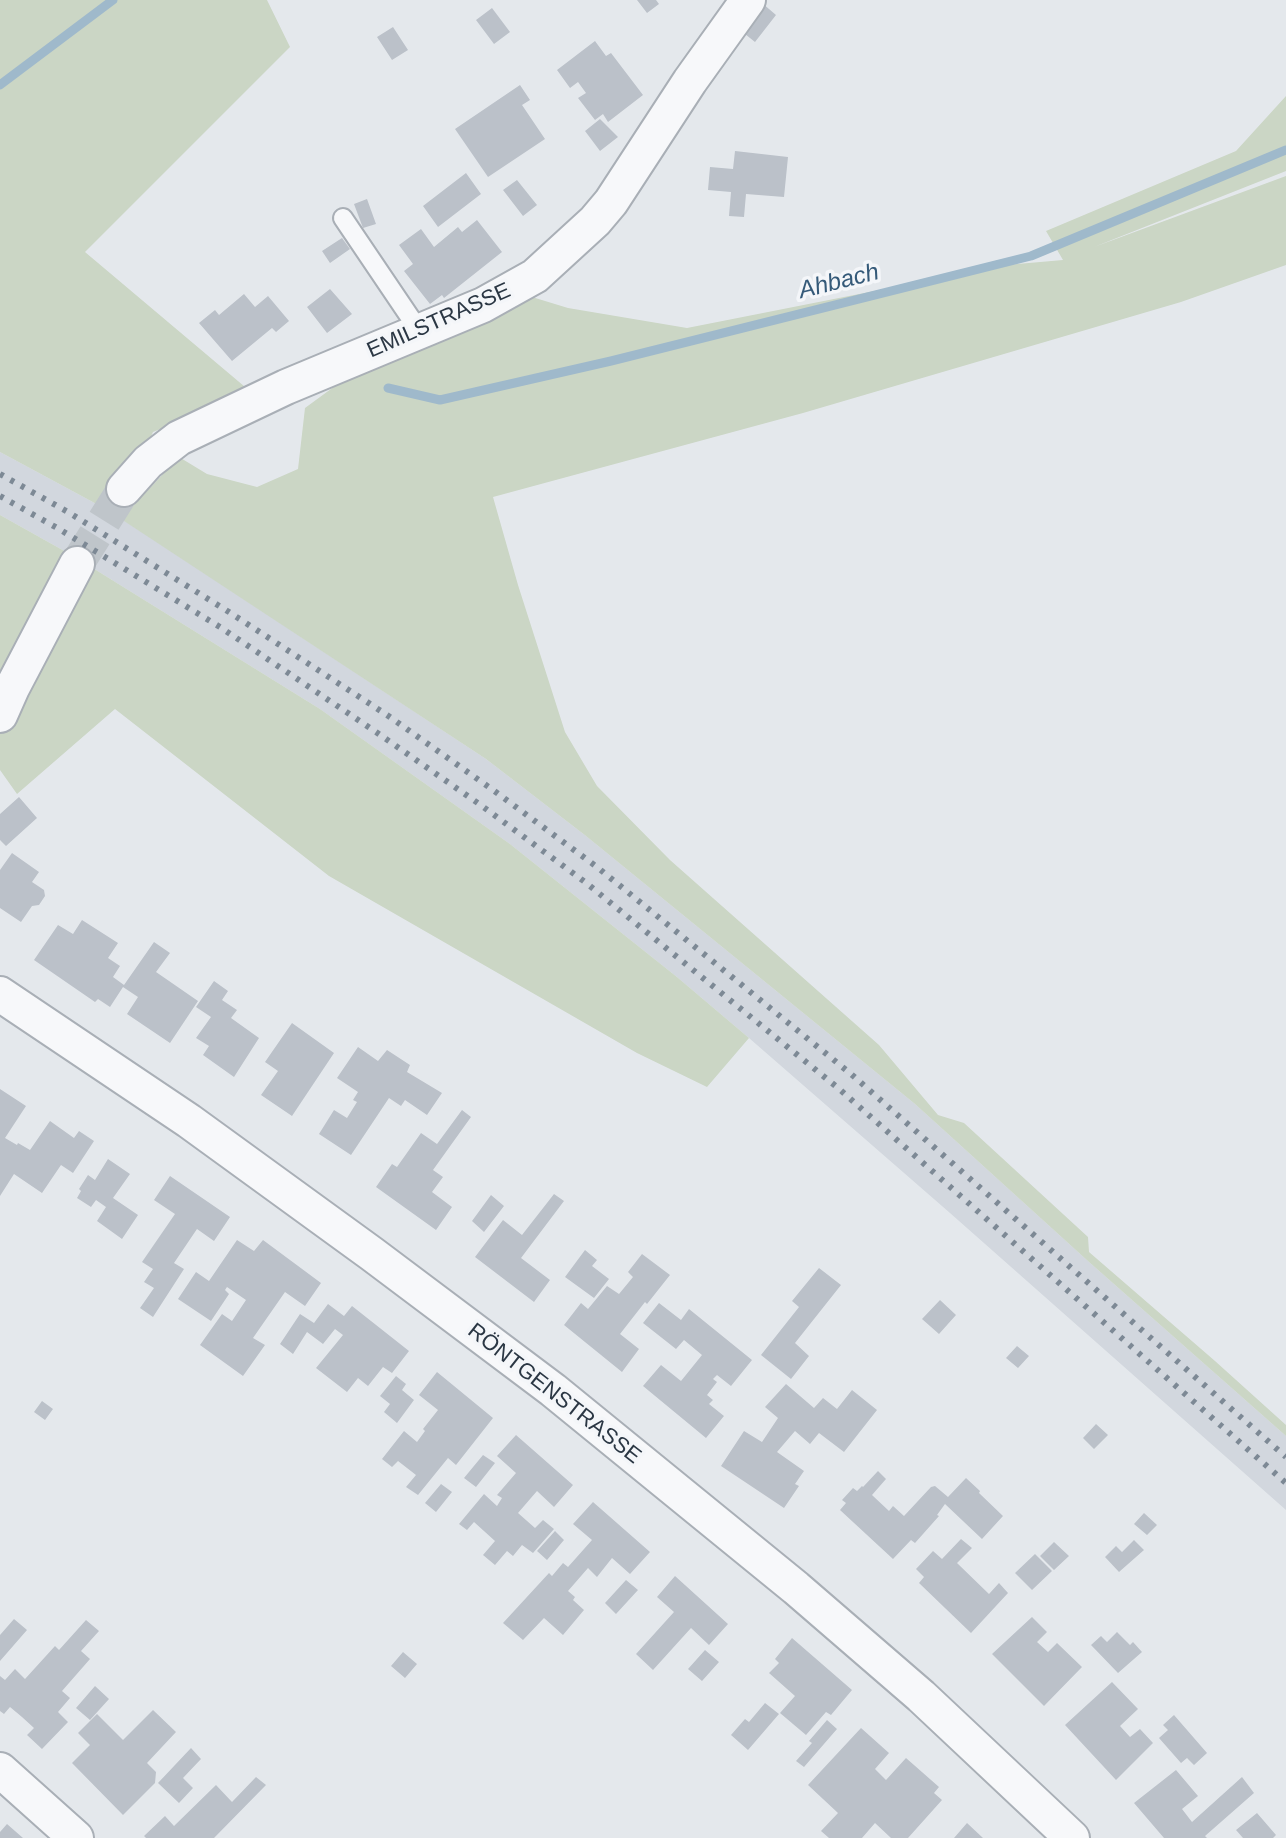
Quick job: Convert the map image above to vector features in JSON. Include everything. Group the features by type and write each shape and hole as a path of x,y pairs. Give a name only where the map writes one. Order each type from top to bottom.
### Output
{"street":[{"name":"EMILSTRASSE","path":"124,489 148,462 179,438 286,387 483,305 535,276 595,221 611,202 690,81 748,0"},
{"path":"0,715 77,564"},
{"name":"RÖNTGENSTRASSE","path":"0,994 189,1121 553,1390 876,1657 1072,1838"},
{"path":"0,1770 76,1838"}],"lane":[{"path":"343,218 420,332"}],"shaded area":[{"path":"0,452 115,514 486,759 586,836 915,1104 1286,1436 1286,1510 749,1038 510,844 320,709 75,557 0,515"}],"green space":[{"path":"0,0 267,0 290,47 85,252 251,392 153,432 115,514 0,452"},
{"path":"1286,96 1286,171 1094,247 1286,176 1286,265 1181,302 803,413 493,497 565,732 597,786 670,860 879,1045 938,1115 964,1123 1088,1237 1089,1252 1286,1425 1286,1436 915,1104 586,836 486,759 121,519 179,457 207,474 257,487 298,469 305,408 346,378 532,297 568,308 687,328 1006,265 1063,260 1046,231 1236,151"},
{"path":"0,515 75,557 320,709 510,844 749,1038 707,1087 637,1053 329,876 115,709 17,794 0,770"}],"building":[{"path":"637,0 656,0 659,4 647,13"},
{"path":"762,3 776,15 755,42 740,30"},
{"path":"492,8 510,32 494,44 476,20"},
{"path":"393,27 408,50 392,60 377,37"},
{"path":"595,41 606,56 611,53 643,95 608,122 603,114 595,120 578,98 586,93 578,82 570,88 557,70"},
{"path":"520,85 530,100 522,105 545,139 488,177 455,129"},
{"path":"600,119 618,137 600,151 585,131"},
{"path":"735,151 788,157 784,197 746,194 744,217 729,216 731,192 708,190 710,167 733,169"},
{"path":"466,173 481,194 438,227 423,206"},
{"path":"517,180 537,205 523,216 503,190"},
{"path":"367,199 376,224 363,228 354,204"},
{"path":"477,220 502,252 444,298 442,295 430,304 404,271 413,264 399,245 421,229 434,247 458,227 462,232"},
{"path":"342,238 350,249 330,263 322,251"},
{"path":"330,289 352,314 327,333 307,307"},
{"path":"244,294 255,307 268,296 289,321 276,332 272,328 232,361 199,323 215,310 219,315"},
{"path":"19,797 37,818 6,846 0,840 0,814"},
{"path":"12,853 39,872 32,882 44,890 45,896 39,905 32,906 21,922 0,908 0,870"},
{"path":"82,920 118,943 108,958 120,966 113,977 124,985 154,942 170,953 156,972 198,1001 170,1043 127,1014 138,997 123,987 110,1007 98,999 95,1002 34,960 58,925 73,934"},
{"path":"214,981 228,991 222,1000 237,1010 231,1018 259,1038 234,1077 203,1055 209,1046 196,1038 211,1017 196,1007"},
{"path":"292,1023 334,1053 292,1116 261,1095 278,1071 265,1062"},
{"path":"358,1047 378,1061 387,1050 410,1065 407,1072 442,1093 427,1115 405,1100 401,1106 389,1098 351,1155 319,1134 334,1110 347,1118 357,1102 353,1100 358,1092 337,1078"},
{"path":"0,1089 26,1106 5,1138 17,1145 30,1150 50,1121 74,1138 79,1131 94,1141 73,1173 61,1165 42,1193 14,1174 0,1196"},
{"path":"462,1110 471,1117 433,1170 443,1177 432,1192 452,1207 436,1230 376,1187 392,1164 397,1167 421,1133 437,1144"},
{"path":"108,1159 130,1174 113,1198 138,1215 122,1239 97,1221 106,1207 96,1200 91,1207 77,1198 88,1175 95,1180"},
{"path":"170,1176 230,1217 214,1241 197,1229 174,1263 184,1269 153,1317 140,1308 154,1288 144,1282 153,1269 142,1262 175,1214 154,1200"},
{"path":"554,1194 564,1201 521,1258 550,1280 534,1302 475,1257 503,1220 522,1235"},
{"path":"491,1195 504,1206 484,1232 472,1221"},
{"path":"237,1240 254,1251 263,1240 321,1283 305,1306 285,1292 253,1338 265,1345 243,1376 200,1345 222,1314 232,1321 246,1300 227,1287 225,1290 229,1294 211,1321 178,1299 196,1272 209,1281"},
{"path":"585,1250 597,1260 592,1266 609,1279 594,1298 565,1277"},
{"path":"642,1254 670,1275 620,1334 639,1349 622,1372 564,1325 581,1303 588,1309 607,1286 619,1294 633,1277 628,1272"},
{"path":"819,1268 841,1285 795,1343 809,1356 791,1379 761,1355 799,1307 792,1301"},
{"path":"940,1300 956,1315 939,1334 922,1319"},
{"path":"659,1303 681,1320 689,1309 752,1360 731,1386 717,1375 713,1379 717,1382 707,1395 713,1400 709,1404 724,1416 706,1438 643,1386 661,1365 681,1381 702,1355 684,1340 676,1349 643,1323"},
{"path":"328,1304 344,1316 352,1306 409,1351 392,1373 383,1367 368,1386 358,1378 347,1392 316,1368 343,1335 335,1329 323,1344 307,1332 293,1354 280,1344 300,1314 314,1323"},
{"path":"1017,1346 1029,1356 1018,1368 1006,1358"},
{"path":"437,1372 493,1418 456,1465 448,1458 418,1495 406,1487 416,1475 398,1461 392,1467 382,1459 404,1431 417,1442 425,1431 423,1429 438,1410 419,1395"},
{"path":"396,1376 406,1384 402,1390 414,1400 397,1423 384,1412 390,1404 380,1396"},
{"path":"786,1384 814,1408 823,1398 837,1409 852,1390 877,1410 844,1452 819,1433 810,1444 795,1431 777,1452 804,1471 795,1484 799,1486 784,1508 721,1466 744,1431 762,1442 778,1418 765,1407"},
{"path":"42,1401 53,1409 45,1420 34,1412"},
{"path":"1096,1424 1108,1435 1094,1449 1083,1438"},
{"path":"516,1435 573,1485 554,1507 537,1491 518,1513 535,1528 543,1520 554,1529 533,1553 522,1545 513,1556 507,1551 495,1565 483,1555 495,1541 474,1522 467,1530 459,1524 484,1494 497,1506 502,1498 497,1495 516,1473 497,1456"},
{"path":"483,1455 495,1463 476,1487 464,1478"},
{"path":"878,1471 886,1479 872,1495 889,1511 893,1506 904,1516 931,1487 935,1486 948,1497 966,1478 1003,1516 982,1539 945,1504 939,1516 915,1543 911,1540 893,1559 840,1510 846,1503 842,1500 853,1488 857,1491 863,1487"},
{"path":"441,1484 452,1492 436,1512 425,1503"},
{"path":"593,1502 650,1552 630,1574 612,1558 597,1577 588,1568 568,1591 584,1610 563,1635 544,1618 523,1640 503,1623 549,1573 552,1576 563,1563 568,1567 592,1540 573,1524"},
{"path":"1144,1513 1157,1525 1147,1535 1134,1524"},
{"path":"555,1531 564,1540 547,1560 537,1551"},
{"path":"961,1539 972,1548 957,1563 989,1594 999,1583 1008,1593 971,1633 919,1583 924,1577 916,1569 933,1551 942,1559"},
{"path":"1134,1540 1144,1550 1119,1572 1105,1557 1116,1546 1122,1552"},
{"path":"1054,1542 1069,1556 1054,1570 1040,1556"},
{"path":"1035,1554 1052,1571 1032,1590 1015,1573"},
{"path":"675,1576 728,1624 709,1645 691,1628 653,1670 636,1654 674,1612 657,1597"},
{"path":"626,1580 638,1590 616,1614 605,1603"},
{"path":"1032,1617 1047,1632 1037,1642 1048,1652 1057,1643 1082,1667 1044,1706 992,1654"},
{"path":"14,1619 27,1630 0,1661 0,1635"},
{"path":"86,1620 99,1631 81,1651 90,1659 62,1691 70,1698 58,1712 68,1722 42,1749 27,1735 34,1728 22,1717 10,1707 4,1714 0,1711 0,1676 5,1680 15,1669 25,1679 55,1646 59,1650"},
{"path":"1117,1632 1142,1652 1118,1673 1091,1645 1101,1636 1107,1642"},
{"path":"792,1638 852,1690 831,1715 826,1712 806,1735 780,1713 795,1696 769,1673 779,1663 775,1659"},
{"path":"705,1650 719,1662 702,1681 688,1669"},
{"path":"403,1652 417,1664 405,1678 391,1666"},
{"path":"1112,1682 1138,1709 1120,1726 1130,1737 1140,1729 1153,1743 1116,1780 1065,1725"},
{"path":"95,1686 109,1699 90,1720 76,1708"},
{"path":"765,1703 779,1714 748,1750 731,1735 745,1719 749,1722"},
{"path":"153,1710 176,1732 147,1763 156,1772 155,1783 123,1815 72,1763 90,1745 78,1733 97,1714 123,1740"},
{"path":"1174,1715 1207,1753 1194,1765 1187,1758 1181,1763 1159,1738 1168,1730 1163,1725"},
{"path":"827,1720 837,1729 804,1767 796,1761"},
{"path":"861,1728 889,1753 875,1769 886,1780 906,1758 939,1787 934,1793 942,1800 908,1838 891,1838 875,1823 862,1838 829,1838 821,1831 838,1813 808,1785"},
{"path":"191,1748 201,1759 183,1778 193,1788 179,1803 158,1783"},
{"path":"1176,1770 1198,1796 1182,1809 1192,1822 1242,1777 1254,1793 1205,1836 1207,1838 1164,1838 1134,1803"},
{"path":"256,1777 266,1785 214,1838 144,1836 165,1816 174,1826 216,1785 232,1802"},
{"path":"1257,1813 1276,1835 1273,1838 1243,1838 1236,1830"},
{"path":"967,1823 983,1838 954,1838"},
{"path":"7,1824 23,1838 0,1838 0,1832"}],"waterway":[{"path":"0,85 113,0"},
{"name":"Ahbach","path":"388,388 440,400 611,361 1031,256 1286,150"}],"tunnel":[{"path":"77,564 124,489"}],"railway":[{"path":"0,474 68,512 229,612 387,715 597,867 851,1074 1286,1457"},
{"path":"0,496 220,627 482,806 585,882 838,1088 1286,1483"}]}
